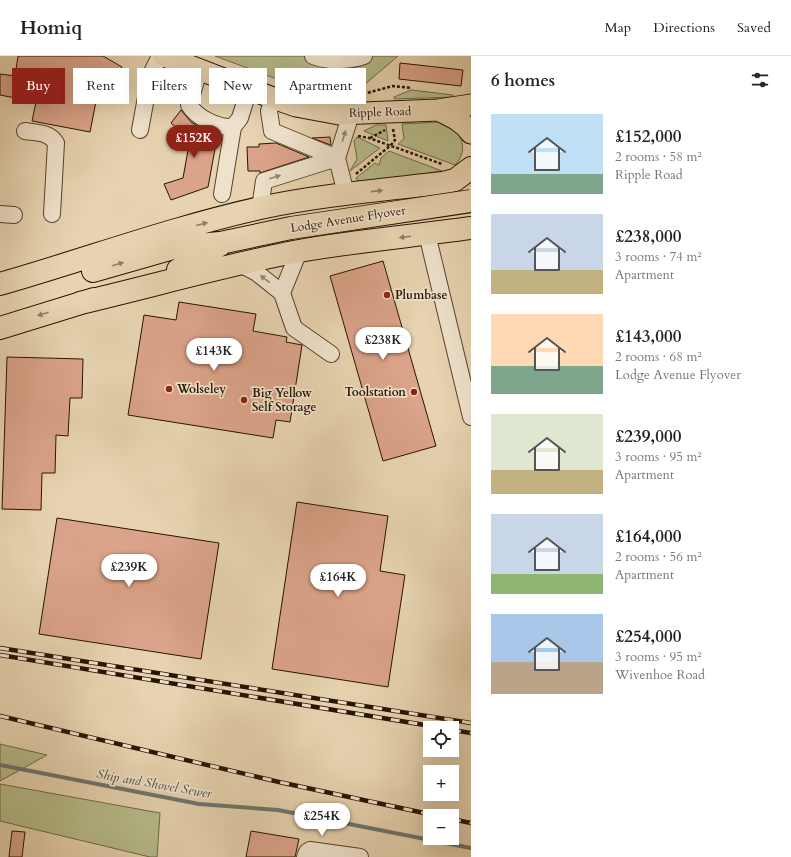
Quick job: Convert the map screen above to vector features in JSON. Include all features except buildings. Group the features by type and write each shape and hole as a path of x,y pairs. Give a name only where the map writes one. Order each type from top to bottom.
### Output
{"highway":[{"path":"0,284 93,257 138,240 348,186 443,183 455,180 471,168"},
{"name":"Lodge Avenue Flyover","path":"0,297 177,247 225,242 291,228 471,201"},
{"path":"0,328 80,303 299,251 471,228"},
{"name":"Lodge Avenue Flyover","path":"80,303 134,287 184,268 225,242"}],"main road":[{"name":"Ripple Road","path":"164,56 194,68"},
{"name":"Ripple Road","path":"267,96 296,106 339,114 351,105 438,110 471,105"},
{"path":"438,110 466,126 471,133"}],"street":[{"path":"140,130 150,76 160,56"},
{"path":"313,56 334,59 360,57"},
{"path":"273,98 269,111 272,131 337,158"},
{"path":"189,104 194,113 225,128 233,127"},
{"path":"222,194 233,127 240,118 244,104"},
{"path":"348,186 337,158 351,105"},
{"path":"25,131 44,134 53,138 56,143 52,214"},
{"path":"260,208 264,181 337,158"},
{"path":"427,234 466,380 471,417"},
{"path":"282,293 299,251"},
{"path":"240,264 257,273 282,293 294,328 331,354"},
{"path":"305,857 307,852 310,850 360,857"}],"path":[{"path":"351,105 360,57"},
{"path":"366,93 393,86 412,88"},
{"path":"348,186 395,140 392,127 369,138"},
{"path":"355,136 369,138 391,145 448,166"}],"green space":[{"path":"215,56 398,56 366,83 366,68 275,68 275,78 267,75 267,68 247,68"},
{"path":"411,90 453,95 453,97 394,99 394,97"},
{"path":"439,122 453,128 461,139 463,145 462,152 455,165 398,144 404,139 402,124"},
{"path":"376,125 386,125 388,141 364,131"},
{"path":"357,137 380,148 350,171 357,159 354,141"},
{"path":"389,151 442,171 364,182 357,180 356,178 375,163 379,165 381,158"},
{"path":"0,744 47,755 0,781"},
{"path":"0,784 160,813 157,857 150,857 0,821"}],"waterway":[{"name":"Ship and Shovel Sewer","path":"0,765 199,804 278,810 471,848"}],"railway":[{"path":"0,648 471,723"},
{"path":"0,655 423,725"},
{"path":"0,716 279,782 423,813"},
{"path":"459,731 471,733"},
{"path":"459,820 471,823"}],"place":[{"name":"Plumbase","path":"387,295"},
{"name":"Wolseley","path":"169,389"},
{"name":"Toolstation","path":"414,392"},
{"name":"Big Yellow Self Storage","path":"244,400"}]}
